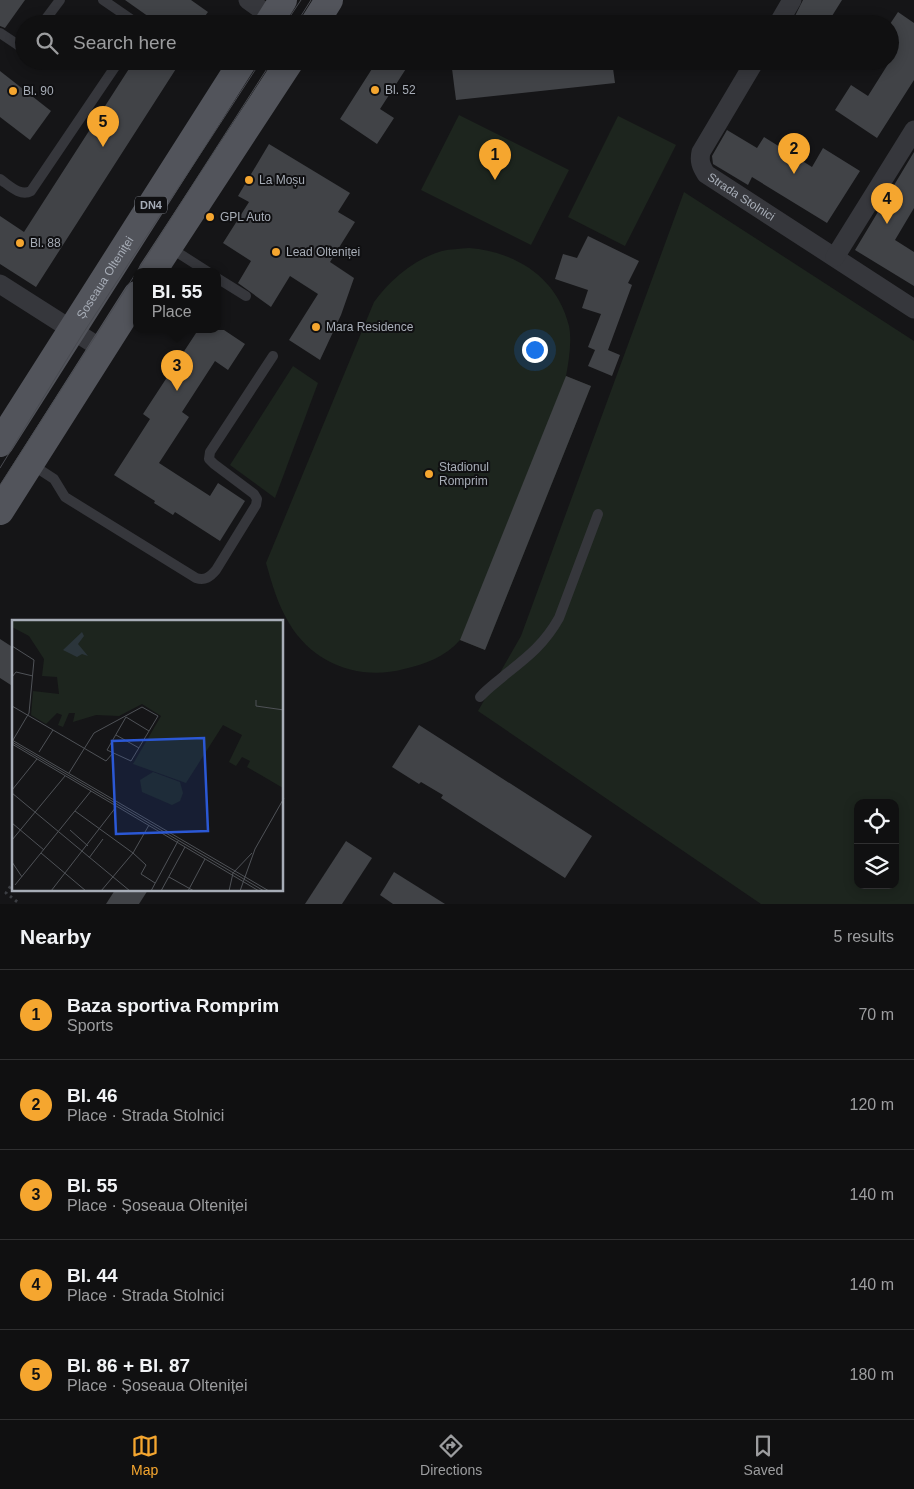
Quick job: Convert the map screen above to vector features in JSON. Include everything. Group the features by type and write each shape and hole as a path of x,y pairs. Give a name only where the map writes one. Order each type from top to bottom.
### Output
{"main road":[{"path":"320,15 330,0"},
{"name":"Șoseaua Olteniței","path":"0,443 238,70"},
{"path":"155,268 284,70"},
{"path":"0,511 133,302"}],"street":[{"path":"248,0 274,15"},
{"path":"783,15 791,0"},
{"name":"Strada Stolnici","path":"750,70 702,152 701,166 706,174 914,309"},
{"path":"835,257 914,130"},
{"path":"0,284 102,349"}],"lane":[{"path":"49,15 60,0"},
{"path":"103,0 125,15"},
{"path":"0,33 15,43"},
{"path":"0,179 21,193 27,194 31,192 113,70"},
{"path":"169,247 202,268"},
{"path":"221,280 246,296"},
{"path":"30,463 54,479 65,497 196,578 202,580 207,578 216,570 256,505 257,499 254,494 209,459 210,452 273,356"},
{"path":"480,697 488,688 543,643 552,631 559,618 598,514"}],"path":[{"path":"12,884 6,892 20,904"}],"shaded area":[{"path":"459,115 569,170 531,245 421,190"},
{"path":"618,116 676,145 625,246 568,217"},
{"path":"684,192 914,341 914,904 761,904 478,711 521,636"},
{"name":"Stadionul Romprim","path":"469,248 503,255 532,270 544,281 555,294 569,326 570,344 566,376 591,386 485,650 460,640 441,655 412,667 387,672 355,671 324,659 299,637 282,609 266,563 374,302 395,278 422,259 442,251"},
{"path":"293,366 318,383 275,498 230,465"}],"building":[{"path":"0,0 25,0 5,28 0,26"},
{"path":"125,0 191,0 208,12 206,15 146,15"},
{"path":"803,0 842,0 833,15 796,15"},
{"path":"898,12 914,23 914,80 877,138 835,110 851,85 868,96 884,70 899,70 899,15 896,15"},
{"path":"128,70 175,70 36,287 0,264 0,216 24,232"},
{"name":"Bl. 52","path":"371,70 405,70 380,109 394,118 377,144 340,119"},
{"path":"452,70 613,70 615,83 456,100"},
{"name":"Bl. 90","path":"0,71 51,111 30,140 0,117"},
{"path":"727,130 757,148 764,137 812,167 823,148 860,171 827,223 752,177 748,185 713,164 712,156"},
{"path":"269,144 350,193 338,212 355,222 330,262 354,278 341,315 320,360 289,340 318,294 290,276 271,307 238,283 251,261 223,243 249,202 238,196"},
{"path":"914,152 914,208 895,240 914,252 914,286 855,250"},
{"path":"588,236 639,261 628,283 632,285 608,350 620,355 612,376 588,366 595,350 588,347 601,314 582,308 588,290 555,279 563,254 577,258"},
{"path":"221,330 224,330 245,344 228,370 215,361 182,412 189,417 159,463 210,496 218,483 245,501 220,541 175,512 173,515 114,475 150,419 143,414 196,333 221,333"},
{"path":"566,376 591,386 485,650 460,640"},
{"path":"0,639 12,647 12,686 0,678"},
{"path":"419,725 592,836 565,878 441,798 443,795 421,782 419,784 392,767"},
{"path":"346,841 372,858 342,904 305,904"},
{"path":"394,872 445,904 393,904 380,895"},
{"path":"114,892 147,892 139,904 106,904"}],"tram line":[{"path":"291,15 301,0"},
{"path":"302,15 311,0"},
{"path":"0,468 82,335 255,70"},
{"path":"139,268 266,70"},
{"path":"0,485 133,278"}],"place":[{"name":"Bl. 52","path":"375,90"},
{"name":"Bl. 90","path":"13,91"},
{"name":"Bl. 86 + Bl. 87","path":"103,147"},
{"name":"Bl. 46","path":"794,174"},
{"name":"La Moșu","path":"249,180"},
{"name":"Baza sportiva Romprim","path":"495,180"},
{"name":"GPL Auto","path":"210,217"},
{"name":"Bl. 44","path":"887,224"},
{"name":"Bl. 88","path":"20,243"},
{"name":"Lead Olteniței","path":"276,252"},
{"name":"Mara Residence","path":"316,327"},
{"name":"Bl. 55","path":"177,391"},
{"name":"Stadionul Romprim","path":"429,474"}]}
